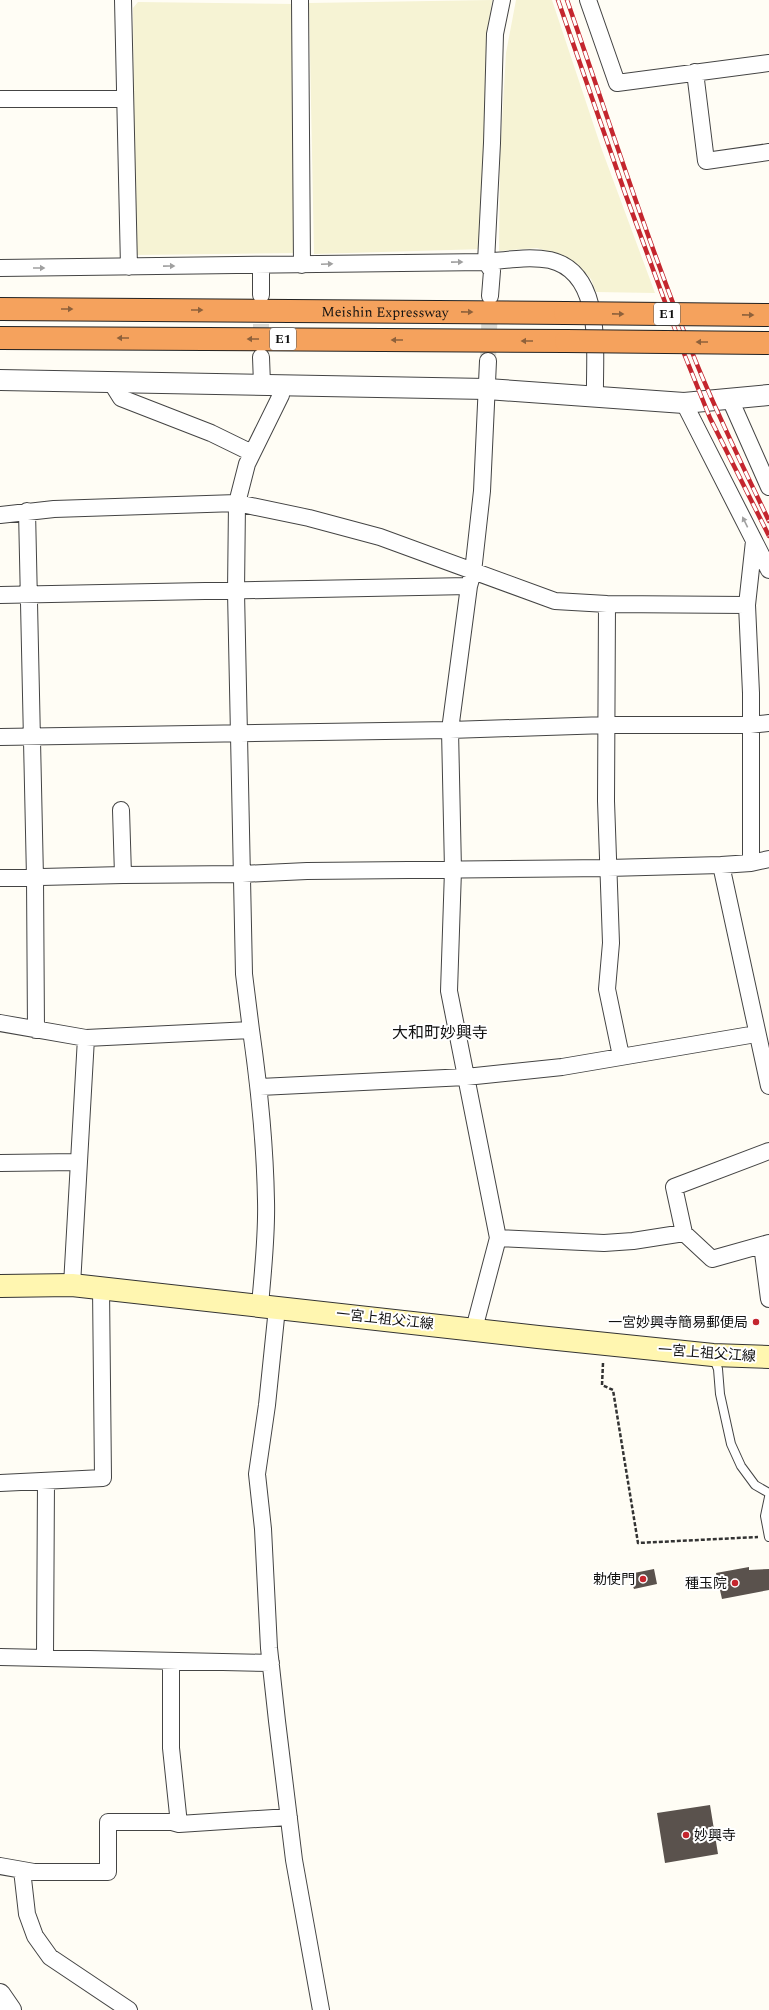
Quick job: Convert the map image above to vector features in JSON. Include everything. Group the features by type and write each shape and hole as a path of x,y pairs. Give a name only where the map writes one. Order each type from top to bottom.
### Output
{"highway":[{"name":"Meishin Expressway","path":"0,309 769,315"},
{"name":"Meishin Expressway","path":"0,338 769,343"}],"main road":[{"name":"一宮上祖父江線","path":"0,1286 72,1285 605,1344 713,1355 769,1357"}],"street":[{"path":"123,0 124,99 129,267"},
{"path":"300,0 302,265"},
{"path":"490,296 492,271 486,262 496,34 502,0"},
{"path":"588,0 617,83 769,63"},
{"path":"695,72 706,161 769,152"},
{"path":"0,99 124,99"},
{"path":"0,268 261,266 486,262 518,259 549,260 564,266 578,277 587,292 594,322 595,396"},
{"path":"261,266 261,295"},
{"path":"261,357 262,384"},
{"path":"474,1329 498,1238 449,992 453,870 450,730 482,491 488,361"},
{"path":"0,380 282,384 487,389 684,403 769,395"},
{"path":"111,382 121,398 210,433 252,453"},
{"path":"282,384 281,395 247,464 236,503 236,592 244,974 250,1030 260,1087 266,1201 265,1241 269,1306 267,1405 257,1474 263,1529 269,1648 272,1663 277,1721 294,1860 321,2010"},
{"path":"730,399 769,487"},
{"path":"684,403 769,570"},
{"path":"0,515 27,512 236,503 309,518 380,537 471,579 555,601 607,604 747,605"},
{"path":"27,512 35,878 36,1030"},
{"path":"751,863 747,605 754,541"},
{"path":"0,595 236,592 471,579"},
{"path":"607,604 606,725 610,943 607,989 621,1056"},
{"path":"0,737 450,730 606,725 750,725 769,723"},
{"path":"121,810 123,875"},
{"path":"0,878 242,874 307,870 608,868 721,865 751,863 769,859"},
{"path":"721,865 756,1034 769,1086"},
{"path":"0,1023 86,1038 250,1030"},
{"path":"260,1087 466,1077 562,1067 756,1034"},
{"path":"72,1285 86,1038"},
{"path":"769,1151 674,1187 684,1233 712,1259 766,1244 769,1299"},
{"path":"0,1163 78,1162"},
{"path":"498,1238 604,1243 632,1241 684,1233"},
{"path":"0,1483 103,1478 101,1288"},
{"path":"45,1657 46,1481"},
{"path":"0,1657 272,1663"},
{"path":"171,1661 171,1748 180,1824"},
{"path":"0,1866 34,1872 108,1872 108,1822 172,1822 180,1824 289,1817"},
{"path":"22,1870 27,1914 35,1936 50,1957 129,2010"},
{"path":"0,1994 11,2010"}],"lane":[{"path":"713,1355 718,1369 720,1394 730,1444 741,1466 755,1485 769,1493"},
{"path":"769,1497 765,1516 769,1536"}],"path":[{"path":"605,1344 602,1385 612,1390 638,1543 769,1536"}],"shaded area":[{"path":"492,0 488,33 484,249 314,254 309,3"},
{"path":"516,0 552,0 602,150 655,293 596,292 591,279 578,265 557,254 537,248 499,251 500,156 506,53"},
{"path":"138,2 294,4 299,253 135,255 133,8"}],"building":[{"name":"種玉院","path":"749,1567 749,1570 769,1569 769,1590 722,1599 716,1573"},
{"name":"勅使門","path":"654,1569 657,1584 634,1589 629,1574"},
{"path":"710,1805 718,1854 665,1863 657,1813"}],"tunnel":[{"path":"261,300 261,349"},
{"path":"488,361 490,302"}],"railway":[{"path":"558,0 625,193 683,351 710,418 769,536"},
{"path":"567,0 629,182 678,317 713,402 769,521"}],"place":[{"name":"一宮妙興寺簡易郵便局","path":"756,1322"},
{"name":"勅使門","path":"643,1579"},
{"name":"種玉院","path":"735,1583"},
{"name":"妙興寺","path":"686,1835"}],"district":[{"name":"大和町妙興寺","path":"440,1033"}]}
